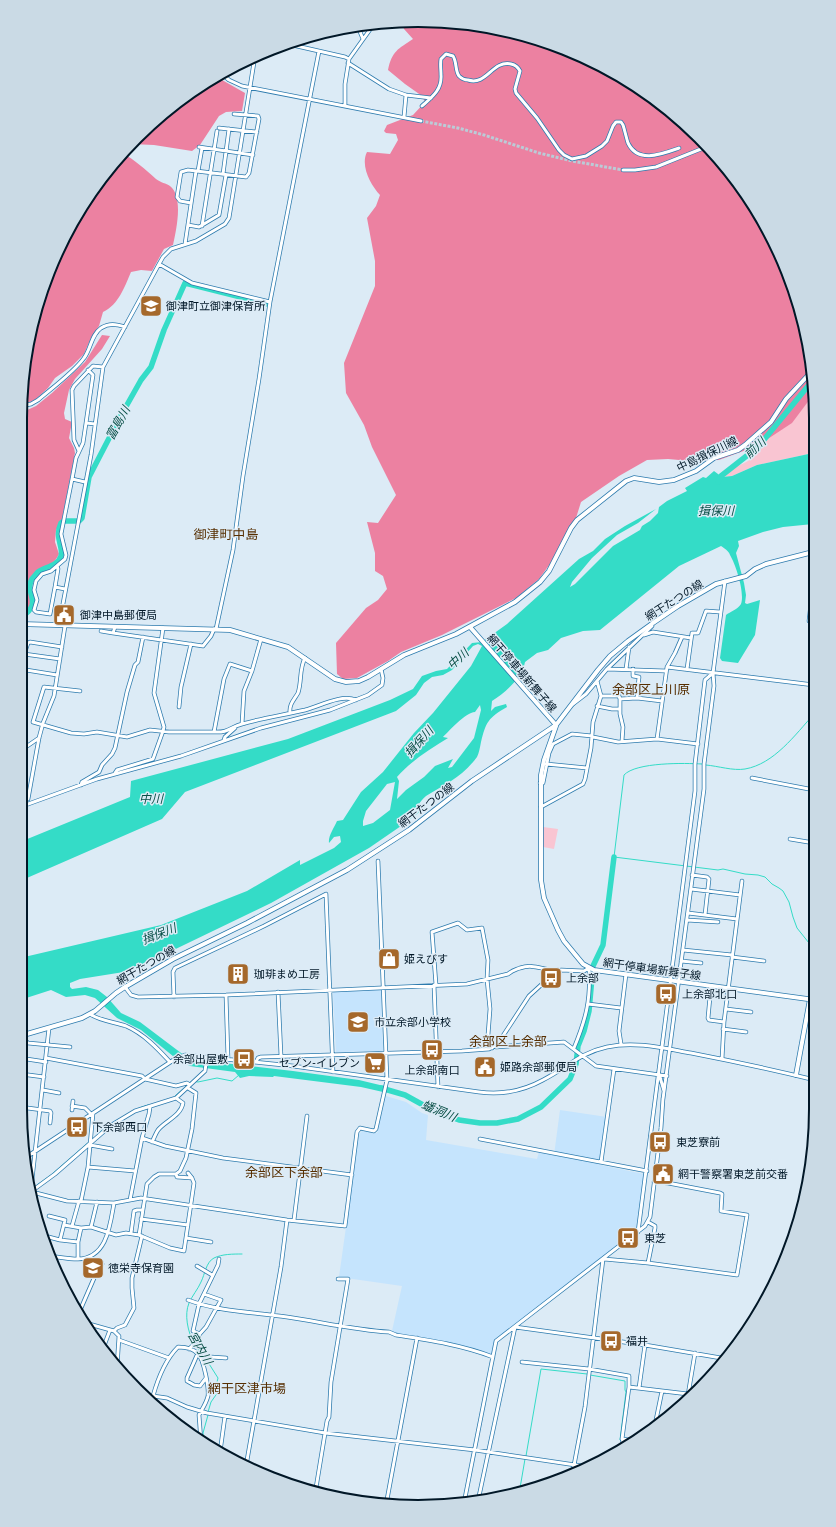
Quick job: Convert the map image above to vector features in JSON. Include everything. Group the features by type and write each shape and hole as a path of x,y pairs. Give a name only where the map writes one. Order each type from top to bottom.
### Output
{"main road":[{"name":"中島揖保川線","path":"471,628 505,608 540,582 552,566 574,523 626,481 634,478 659,482 674,480 696,471 714,458 738,450 771,422 786,399 807,377"},
{"name":"網干たつの線","path":"27,1034 76,1021 90,1014 125,987 174,959 348,870 408,830 472,781 555,724 610,656 653,623 716,584 746,576 755,569 766,564 809,553"},
{"path":"27,624 230,630 288,647 306,658 334,679 346,682 359,681 404,655 471,628"},
{"name":"網干停車場新舞子線","path":"471,628 555,724 544,760 540,783 541,880 544,898 558,930 564,941 583,964 591,969 728,989 809,999"},
{"path":"796,1075 809,1004"}],"street":[{"path":"345,106 345,84 348,61 370,30"},
{"path":"360,31 363,39"},
{"path":"298,46 345,57 348,61 389,89 406,95 431,98"},
{"path":"101,631 203,646 215,629 233,550 270,302 319,51"},
{"path":"422,106 440,87 442,76 441,59 446,54 453,56 455,59 458,75 471,81 480,81 498,66 513,64 517,66 520,71 515,89 516,93 537,118 559,150 568,158 580,158 602,146 607,141 616,122 621,122 628,144 639,155 655,156 679,148"},
{"path":"59,625 104,367 159,264 167,252 196,240 228,221 231,212 254,63"},
{"path":"226,77 235,84 250,88 421,121"},
{"path":"404,117 406,95"},
{"path":"191,203 180,201 177,196 182,171 197,171 246,177 249,174 259,119 258,116 234,114"},
{"path":"202,226 218,129 257,132"},
{"path":"188,225 199,227 219,215 229,129"},
{"path":"185,244 200,148 253,155"},
{"path":"623,170 656,167 701,149"},
{"path":"159,264 192,283 270,302"},
{"path":"28,405 38,400 85,357 94,335 99,329 111,324 125,327"},
{"path":"79,451 74,440 71,395 74,386 88,370 95,365 104,367"},
{"path":"57,566 56,587 50,614 36,612 34,610 37,600 34,590 36,581 42,574 51,571 57,566 65,559 66,555 62,534 76,458 83,443 93,375 88,370"},
{"path":"86,423 95,424"},
{"path":"72,479 85,482"},
{"path":"663,1099 704,790 704,766 714,686 712,673 724,582"},
{"path":"56,587 65,589"},
{"path":"687,669 692,633 698,633 706,611 720,612"},
{"path":"571,706 586,694 607,669 642,636 653,623"},
{"path":"28,799 42,725 55,689 65,626"},
{"path":"113,633 115,627"},
{"path":"115,773 117,770 152,759 163,731 164,727 154,693 163,628"},
{"path":"642,636 653,632 691,638"},
{"path":"81,785 82,782 99,772 102,765 112,754 115,748 130,680 134,665 138,662 143,637"},
{"path":"657,739 666,671 682,637"},
{"path":"242,724 244,691 252,671 261,639"},
{"path":"27,646 30,642 62,646"},
{"path":"179,707 181,687 191,644"},
{"path":"626,669 630,646"},
{"path":"27,654 60,659"},
{"path":"290,713 291,703 300,685 301,668 306,658"},
{"path":"214,732 224,679 230,664 252,671"},
{"path":"667,667 809,684"},
{"path":"27,804 115,773 181,756 261,728 330,710 372,694 382,685 383,678 381,669"},
{"path":"607,669 666,671"},
{"path":"27,670 57,675"},
{"path":"633,670 633,676 639,677 637,698"},
{"path":"638,1232 695,791 695,765 705,680 712,673"},
{"path":"540,807 583,784 597,706 601,696 597,681"},
{"path":"80,691 44,687 33,722 71,733 84,734 97,732 117,736 131,736 150,730 223,733 242,724 266,717 290,713 335,701 348,699 356,700"},
{"path":"601,696 619,696 620,699 637,698 662,702"},
{"path":"620,699 620,720 623,727 622,741"},
{"path":"597,706 620,709"},
{"path":"224,740 225,737 236,727"},
{"path":"540,783 543,783 546,764 553,744 572,734 622,741 657,739 706,746"},
{"path":"27,746 39,738"},
{"path":"546,764 587,768"},
{"path":"695,765 704,766"},
{"path":"752,778 809,789"},
{"path":"790,839 809,842"},
{"path":"37,1194 67,1201 114,1203 139,1198 144,1200 287,1220 345,1226 357,1132 360,1128 376,1129 387,1080 378,861"},
{"path":"692,875 707,877 709,879 705,915"},
{"path":"722,1059 723,1029 742,881"},
{"path":"691,888 740,895"},
{"path":"174,997 175,968 264,926 326,894 333,1072"},
{"path":"688,913 737,919"},
{"path":"687,920 718,922"},
{"path":"438,1087 432,932 458,923 467,930 482,928 488,960 487,979 490,1009 488,1036 493,1047"},
{"path":"683,950 764,961"},
{"path":"681,961 701,963"},
{"path":"125,987 131,995 138,997 226,995 467,984 508,974 513,969 527,965 540,966 552,970 584,971 591,969 590,1004 583,1027 574,1048"},
{"path":"493,1047 530,995 552,975 561,970"},
{"path":"621,1044 619,1031 626,974"},
{"path":"711,986 708,1018 709,1020 724,1022"},
{"path":"278,992 281,1056"},
{"path":"226,995 228,1059"},
{"path":"590,1004 621,1008"},
{"path":"726,1009 751,1012"},
{"path":"90,1014 97,1018 120,1024 136,1031 158,1049 170,1062"},
{"path":"33,1176 49,1028"},
{"path":"723,1029 746,1032"},
{"path":"27,1042 70,1047"},
{"path":"256,1062 259,1057 437,1052 564,1042 596,1066 667,1076"},
{"path":"30,1155 170,1062 182,1056 189,1055 256,1062 490,1093 512,1092 527,1087 544,1080 583,1056 598,1049 621,1044 670,1049 809,1078"},
{"path":"36,1188 110,1126 135,1112 176,1098 205,1071 207,1057"},
{"path":"46,1058 142,1076 145,1079 176,1086 187,1083 196,1093 186,1158 180,1171 176,1174 159,1174 147,1184 138,1235"},
{"path":"27,1059 46,1062"},
{"path":"601,1162 614,1069"},
{"path":"27,1075 44,1077"},
{"path":"465,1497 496,1342 638,1232 648,1222 664,1090 659,1075"},
{"path":"43,1090 60,1092"},
{"path":"152,1142 159,1128 176,1115 183,1106 183,1103 176,1098"},
{"path":"72,1110 73,1101"},
{"path":"72,1106 85,1108 92,1113"},
{"path":"130,1200 142,1138 150,1107"},
{"path":"27,1108 51,1112 50,1123"},
{"path":"72,1226 80,1201 88,1166 92,1113"},
{"path":"294,1220 308,1116"},
{"path":"142,1138 165,1146 223,1158 352,1174"},
{"path":"480,1139 647,1171"},
{"path":"90,1144 112,1149"},
{"path":"88,1166 135,1172"},
{"path":"64,1225 81,1228 91,1227 116,1235 120,1233 138,1235 170,1248 184,1251 194,1183 188,1173"},
{"path":"176,1174 179,1178 192,1178"},
{"path":"603,1259 648,1263 737,1275 748,1216 721,1211 723,1196 720,1193 668,1183 654,1182"},
{"path":"91,1227 97,1202"},
{"path":"89,1258 103,1246 108,1232 114,1203"},
{"path":"131,1234 134,1211 143,1210"},
{"path":"49,1216 65,1220 60,1240"},
{"path":"142,1219 188,1225"},
{"path":"247,1461 273,1315 287,1220"},
{"path":"648,1222 653,1224 655,1228 648,1263"},
{"path":"78,1259 78,1242 81,1228"},
{"path":"106,1344 112,1330 125,1325 134,1310 135,1305 132,1278 142,1236"},
{"path":"49,1237 78,1242"},
{"path":"186,1238 211,1242"},
{"path":"56,1257 78,1259 89,1258 102,1262 81,1308"},
{"path":"200,1334 193,1331 199,1304 218,1265 219,1258"},
{"path":"574,1467 585,1408 603,1259"},
{"path":"197,1266 212,1275"},
{"path":"316,1487 329,1417 331,1382 339,1326 348,1279 338,1279"},
{"path":"189,1349 206,1327 221,1300 204,1294"},
{"path":"189,1301 216,1308 389,1332 482,1353 493,1357"},
{"path":"92,1325 112,1330 119,1336 118,1359"},
{"path":"515,1327 593,1337 720,1358"},
{"path":"479,1495 515,1327"},
{"path":"387,1499 417,1338"},
{"path":"119,1340 169,1358"},
{"path":"639,1388 645,1345"},
{"path":"200,1434 199,1416 201,1412 204,1409 208,1391 204,1359 198,1353 189,1349 178,1347 169,1358 157,1380 154,1396 167,1398 201,1412 325,1433 526,1456 580,1465"},
{"path":"198,1353 187,1381 194,1385 200,1386 206,1378"},
{"path":"689,1390 695,1353"},
{"path":"204,1359 226,1358"},
{"path":"522,1362 629,1376 622,1439 623,1442"},
{"path":"629,1386 685,1394"},
{"path":"657,1418 662,1391"},
{"path":"221,1447 225,1416"},
{"path":"622,1439 626,1440"}],"shaded area":[{"path":"418,27 469,30 519,40 544,48 591,67 614,79 656,108 676,124 712,160 728,180 757,223 769,245 788,292 796,317 806,367 808,401 792,423 757,446 719,460 647,460 619,476 581,502 576,518 558,553 539,579 516,598 442,635 401,652 357,678 343,679 337,674 336,643 366,608 378,600 387,589 383,576 375,571 375,553 367,522 378,523 396,495 372,447 364,425 346,393 344,363 375,286 375,261 367,218 376,206 380,195 370,181 366,169 365,157 367,152 390,154 398,140 396,134 386,133 384,131 387,125 413,115 425,102 422,96 388,70 391,59 396,51 413,39 403,28"},
{"path":"222,80 245,93 242,111 226,112 219,116 200,145 192,151 140,144 160,124 180,108"},
{"path":"127,157 158,180 170,186 174,191 177,198 178,214 173,245 164,249 152,271 141,270 131,272 117,300 109,309 103,312 99,326 91,338 84,354 72,366 55,378 48,388 36,399 28,403 30,367 40,317 57,268 79,222 108,180"},
{"path":"102,335 110,336 102,349 75,379 69,390 64,413 65,419 72,422 69,438 75,453 62,519 56,530 55,542 59,554 53,563 38,571 31,578 29,582 30,603 27,612 27,410 36,406 52,393 85,362"},
{"path":"808,393 809,454 757,465 732,476 722,477 721,474 755,456 775,430"},
{"path":"543,827 558,829 554,849 543,847"},
{"name":"市立余部小学校","path":"381,989 383,1051 336,1052 333,992"},
{"path":"386,1096 406,1102 422,1113 428,1115 426,1140 537,1159 539,1152 554,1155 560,1110 607,1117 600,1165 644,1174 637,1230 495,1340 492,1356 394,1333 392,1331 402,1286 339,1277 359,1134 362,1131 377,1133"}],"water":[{"path":"809,454 809,524 783,527 738,541 739,546 736,553 744,583 746,595 745,603 747,604 760,600 755,635 738,663 722,661 720,658 726,615 740,606 742,599 741,586 735,565 729,552 721,546 679,566 600,630 583,631 561,638 548,650 537,653 525,662 517,679 502,694 492,701 491,711 495,707 506,704 507,707 496,714 486,725 477,757 466,770 453,780 426,796 416,807 408,812 405,820 426,807 369,848 271,903 130,971 80,979 70,983 70,987 72,989 86,987 98,990 107,997 121,1013 140,1022 189,1059 359,1080 384,1086 383,1092 361,1087 274,1076 249,1076 240,1078 235,1072 190,1066 179,1061 141,1030 117,1018 95,998 85,995 66,997 51,990 27,998 27,956 161,925 247,891 300,860 300,865 334,848 341,842 340,836 334,837 329,843 330,835 337,821 343,820 361,792 383,772 414,733 433,713 471,666 482,646 478,644 473,646 452,670 443,675 432,677 424,683 416,695 396,711 185,792 162,819 27,878 27,839 130,797 131,781 288,739 390,700 413,689 422,676 447,669 472,643 482,642 507,624 579,559 593,551 605,539 656,509 638,523 617,535 592,558 572,582 570,587 575,584 613,546 640,530 642,526 658,513 659,507 667,501 687,491 685,488 703,477 706,478 714,471 722,477 732,476 757,465","holes":["480,705 481,710 474,738 452,767 448,768 453,759 435,766 397,799 399,781 397,777 402,771 448,738 443,737 467,715 475,712","395,782 390,810 373,823 363,826 366,811 387,784"]}],"waterway":[{"name":"富島川","path":"27,613 32,607 33,602 30,589 32,579 38,572 57,562 61,556 62,553 58,533 61,523 64,521 79,521 82,518 89,477 119,419 141,380 151,367 164,330 185,283 268,304"},
{"name":"前川","path":"718,482 721,476 758,447 808,387"},
{"path":"706,765 736,769 745,769 756,766 775,755 783,748 809,719"},
{"path":"702,764 661,764 639,768 624,775 614,857 718,870 723,869 765,877 772,884 783,891 789,902 797,928 809,943"},
{"name":"蟠洞川","path":"381,1088 405,1095 434,1111 459,1120 480,1123 497,1123 518,1119 541,1107 570,1079 576,1064 578,1046 584,1031 589,1011 593,966 603,945 614,857"},
{"path":"174,1097 192,1081 198,1082 217,1078 232,1081 239,1075"},
{"path":"139,1108 148,1105"},
{"path":"96,1136 107,1126"},
{"path":"35,1186 51,1175 89,1142"},
{"name":"宮内川","path":"193,1342 187,1323 187,1313 190,1300 201,1282 207,1265 211,1260 217,1257 228,1254 242,1254"},
{"name":"宮内川","path":"195,1345 204,1357"},
{"name":"宮内川","path":"206,1359 218,1378 218,1392 211,1402 208,1412"},
{"path":"526,1456 541,1369 587,1374"},
{"path":"590,1375 625,1381 626,1392 621,1440"},
{"name":"宮内川","path":"203,1435 208,1415"},
{"path":"520,1487 525,1459"}],"tunnel":[{"path":"421,121 484,135 539,153 572,161 623,170"}],"place":[{"name":"御津町立御津保育所","path":"151,306"},
{"name":"御津中島郵便局","path":"64,615"},
{"name":"姫えびす","path":"389,959"},
{"name":"珈琲まめ工房","path":"238,974"},
{"name":"上余部","path":"551,978"},
{"name":"上余部北口","path":"666,994"},
{"name":"市立余部小学校","path":"358,1022"},
{"name":"上余部南口","path":"432,1050"},
{"name":"余部出屋敷","path":"244,1059"},
{"name":"セブン-イレブン","path":"375,1063"},
{"name":"姫路余部郵便局","path":"485,1067"},
{"name":"下余部西口","path":"77,1127"},
{"name":"東芝寮前","path":"660,1142"},
{"name":"網干警察署東芝前交番","path":"663,1174"},
{"name":"東芝","path":"628,1238"},
{"name":"徳栄寺保育園","path":"93,1268"},
{"name":"福井","path":"611,1341"}],"district":[{"name":"御津町中島","path":"226,534"},
{"name":"余部区上川原","path":"651,689"},
{"name":"余部区上余部","path":"508,1041"},
{"name":"余部区下余部","path":"284,1172"},
{"name":"網干区津市場","path":"247,1388"}],"water label":[{"name":"揖保川","path":"716,511"},
{"name":"中川","path":"458,659"},
{"name":"揖保川","path":"419,742"},
{"name":"中川","path":"151,799"},
{"name":"揖保川","path":"159,934"}]}
